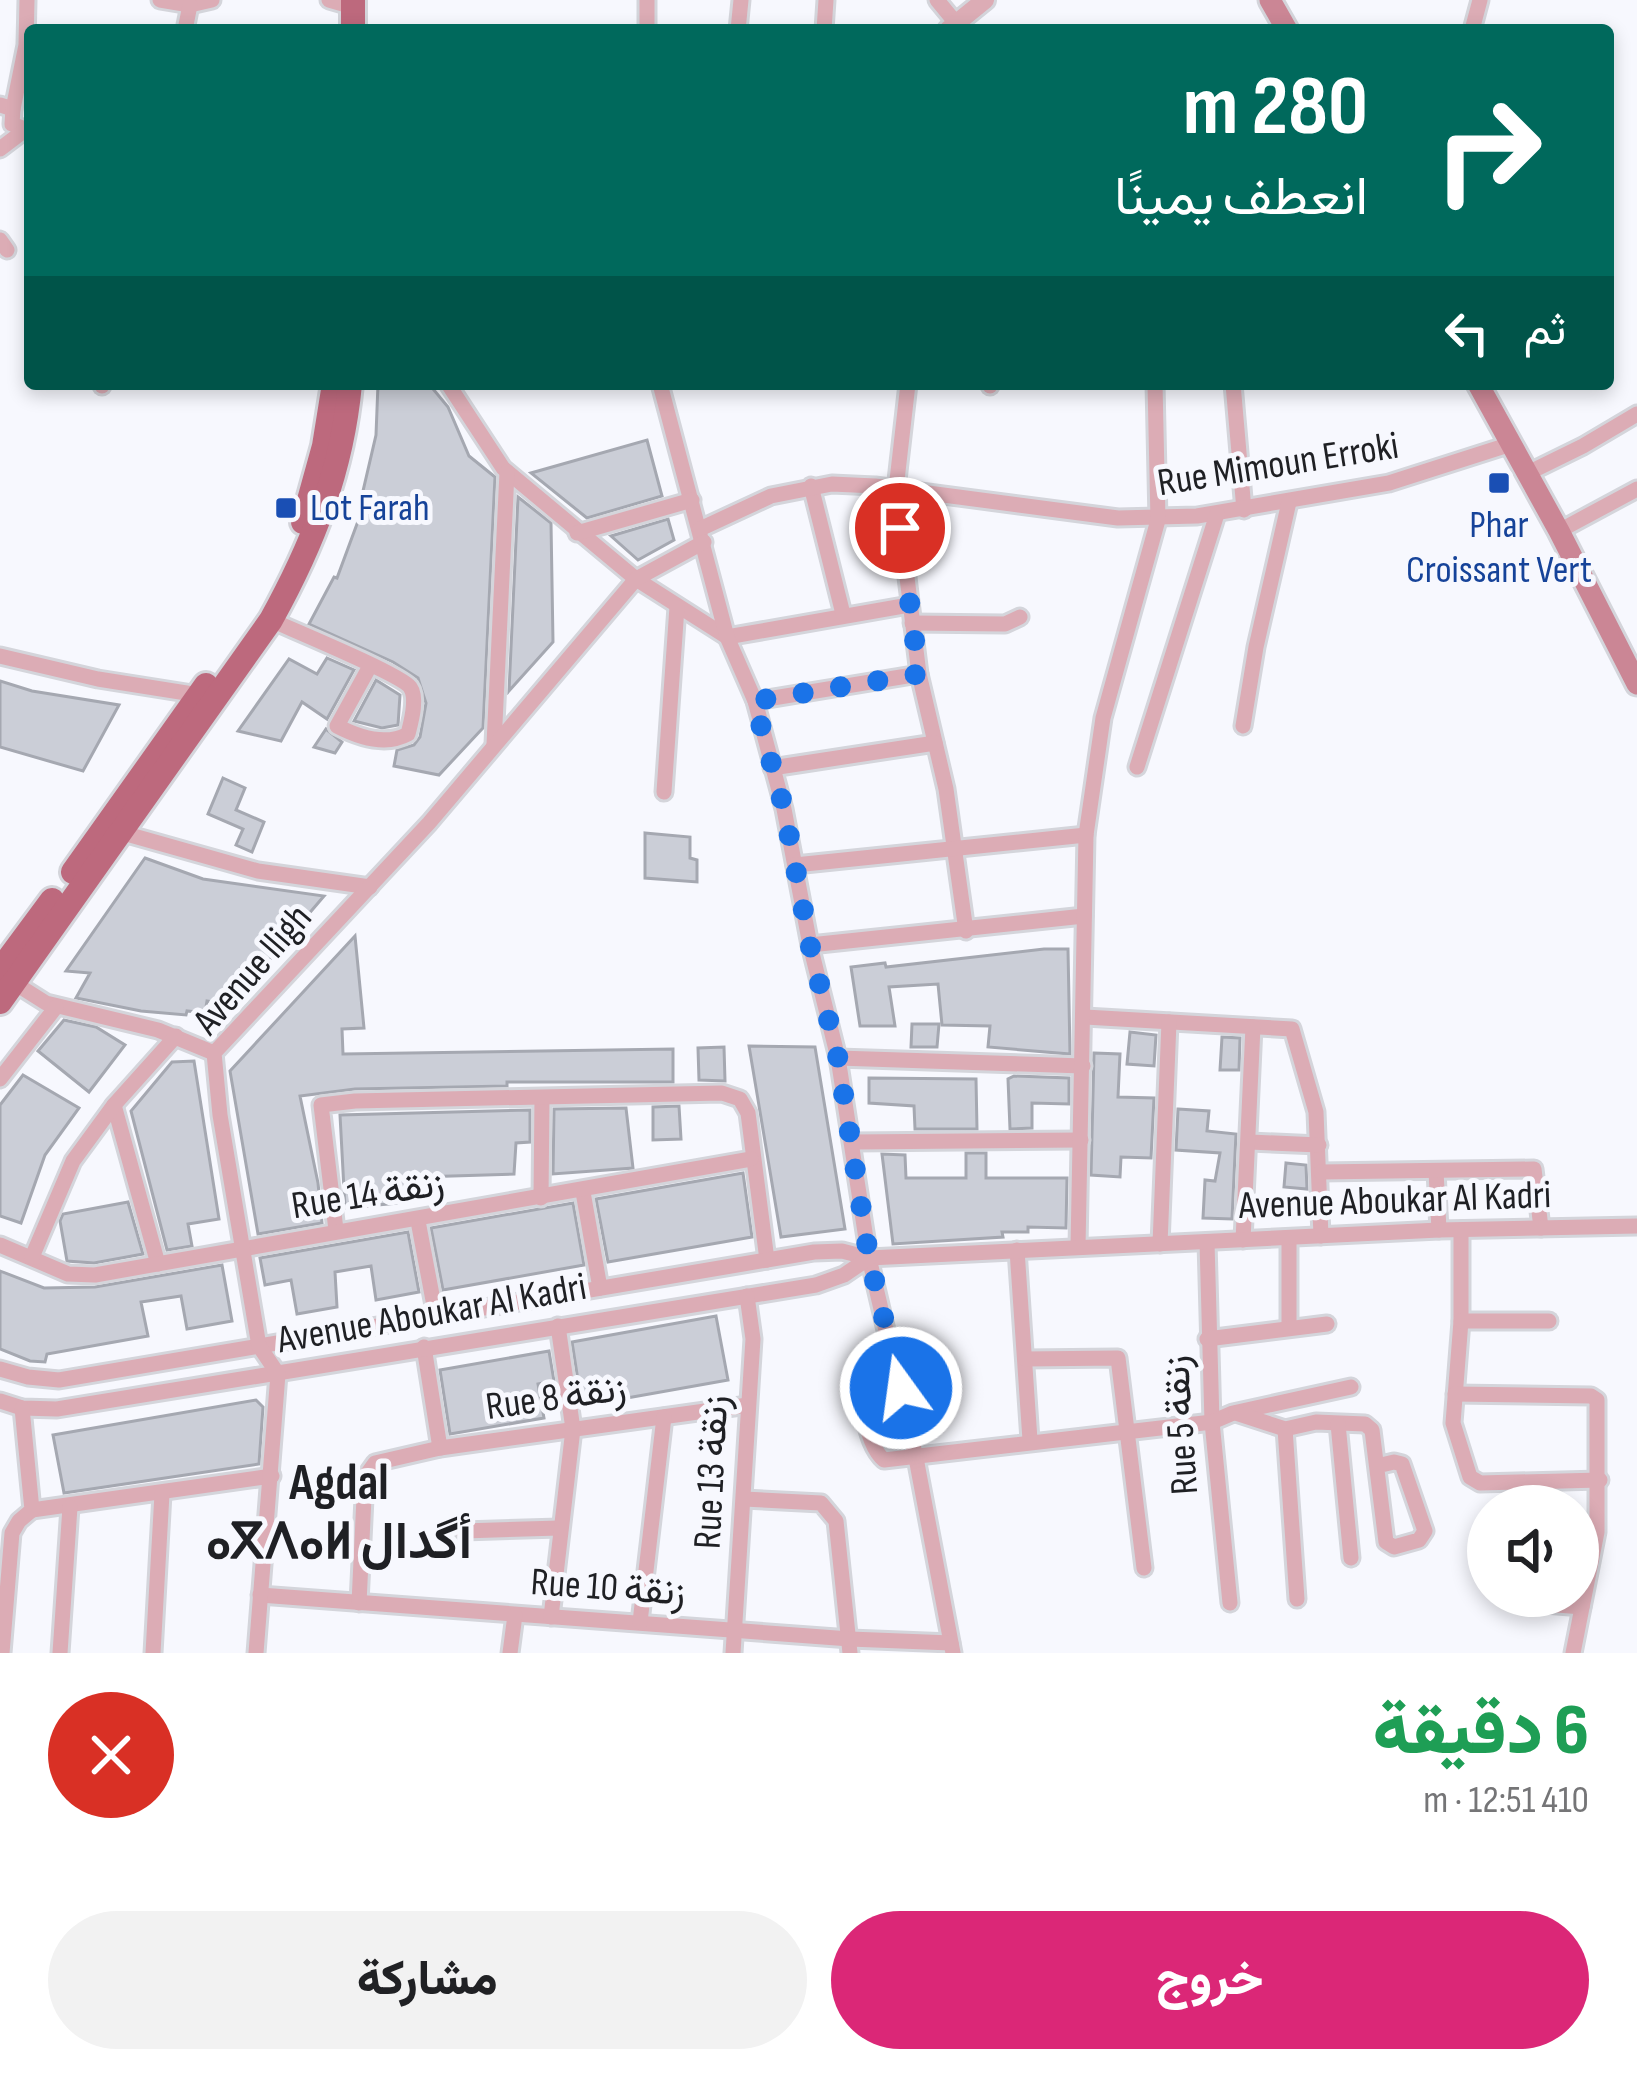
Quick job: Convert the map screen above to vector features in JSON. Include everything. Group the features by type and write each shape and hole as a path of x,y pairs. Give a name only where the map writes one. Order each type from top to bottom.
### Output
{"main road":[{"path":"113,829 274,584 300,529 324,446 333,390"},
{"path":"3,982 271,620 322,517 349,390"},
{"path":"1481,390 1628,645 1637,684"}],"street":[{"path":"160,0 190,5 212,0"},
{"path":"956,24 985,0"},
{"path":"186,24 190,5"},
{"path":"24,61 6,107 12,124 24,130"},
{"path":"452,390 489,452 507,472 636,578 727,637 909,604"},
{"path":"662,390 727,637 754,701 795,865 854,1142 869,1258 916,1458 952,1648"},
{"path":"907,390 896,489 919,674 966,931"},
{"path":"1078,1247 1086,835 1103,718 1158,520 1155,390"},
{"path":"1234,390 1244,510"},
{"path":"1528,473 1637,414"},
{"name":"Rue Mimoun Erroki","path":"702,536 771,496 811,486 896,489 1158,520 1244,510 1414,477 1511,444"},
{"path":"494,744 507,472"},
{"path":"811,486 843,614"},
{"path":"1559,531 1637,489"},
{"path":"577,533 692,500"},
{"path":"1243,726 1289,502"},
{"path":"1137,767 1216,514"},
{"name":"Avenue Iligh","path":"278,1374 259,1346 220,1115 214,1052 370,887 636,578 702,536"},
{"path":"664,792 677,607"},
{"path":"912,623 1006,624 1020,616"},
{"path":"271,620 401,680 413,696 408,734 398,740 350,733 337,725 370,666"},
{"path":"0,656 98,679 199,695"},
{"path":"754,701 919,674"},
{"path":"772,767 935,743"},
{"path":"113,829 258,871 370,887"},
{"path":"795,865 1086,835"},
{"path":"810,945 1084,916"},
{"path":"3,982 56,1006 176,1036 214,1052"},
{"path":"0,1079 56,1006"},
{"path":"1085,1017 1292,1029 1316,1112 1321,1236"},
{"path":"1160,1244 1169,1022"},
{"path":"1243,1240 1253,1027"},
{"path":"32,1257 73,1161 114,1105 176,1036"},
{"path":"838,1058 1083,1066"},
{"path":"336,1230 321,1106 356,1101 722,1093 740,1099 748,1114 767,1260"},
{"path":"542,1098 542,1198"},
{"path":"114,1105 158,1264"},
{"path":"854,1142 1081,1140"},
{"path":"1250,1142 1319,1145"},
{"name":"Rue 14 زنقة","path":"0,1245 82,1276 751,1159"},
{"path":"1321,1172 1534,1169 1541,1228"},
{"path":"1436,1171 1439,1230"},
{"path":"583,1192 600,1288"},
{"path":"418,1220 436,1316"},
{"name":"Avenue Aboukar Al Kadri","path":"0,1369 59,1379 828,1251 869,1258 1439,1230 1637,1226"},
{"path":"1461,1230 1461,1321 1453,1423 1474,1482 1600,1480"},
{"path":"1289,1238 1289,1327"},
{"name":"Rue 5 زنقة","path":"1207,1242 1212,1422 1230,1603"},
{"path":"1017,1250 1030,1440"},
{"name":"Avenue Aboukar Al Kadri","path":"0,1401 22,1408 57,1409 278,1374 830,1281 869,1258"},
{"name":"Rue 13 زنقة","path":"733,1653 753,1340 747,1296"},
{"path":"1461,1321 1549,1322"},
{"path":"1208,1340 1327,1324"},
{"path":"551,1617 573,1429 558,1326"},
{"path":"424,1347 440,1448"},
{"path":"894,1358 867,1371 869,1435 880,1459 1212,1422 1352,1387"},
{"path":"1025,1359 1118,1358 1144,1568"},
{"path":"256,1653 278,1374"},
{"path":"1455,1394 1591,1396 1598,1400 1599,1497"},
{"name":"Rue 8 زنقة","path":"359,1603 365,1478 375,1463 440,1448 748,1405"},
{"path":"22,1408 32,1510"},
{"path":"1234,1413 1285,1429 1316,1422 1365,1424 1372,1430 1386,1542 1394,1547 1419,1540 1425,1531 1402,1464 1377,1466"},
{"path":"640,1622 664,1417"},
{"path":"1338,1424 1351,1558"},
{"path":"1285,1429 1297,1599"},
{"path":"2,1653 3,1596 12,1533 32,1510 272,1476"},
{"path":"153,1653 162,1494"},
{"path":"744,1499 821,1503 831,1510 850,1646"},
{"path":"60,1653 70,1507"},
{"path":"464,1532 559,1528"},
{"name":"Rue 10 زنقة","path":"260,1595 735,1630 850,1646 952,1648"},
{"path":"510,1653 515,1615"},
{"path":"1573,1653 1580,1617"}],"building":[{"path":"378,390 434,390 448,407 469,456 495,477 483,728 439,775 394,766 397,750 414,745 420,737 426,703 418,678 309,624 337,578 364,505 360,504 376,435"},
{"path":"647,440 662,496 587,518 531,473"},
{"path":"518,497 551,523 553,642 509,691"},
{"path":"668,519 674,540 638,560 611,536"},
{"path":"327,658 354,670 327,719 302,702 281,741 238,731 289,659 317,674"},
{"path":"376,680 400,695 398,725 382,728 354,721"},
{"path":"0,681 119,705 83,771 0,747"},
{"path":"326,729 342,742 335,753 314,747"},
{"path":"223,778 245,788 236,810 264,822 252,852 236,845 243,829 208,814"},
{"path":"645,833 690,837 697,882 645,878"},
{"path":"145,858 203,879 324,896 231,1005 207,1001 205,1013 187,1011 186,1015 76,998 90,973 66,971"},
{"path":"355,936 364,1028 342,1029 343,1054 673,1049 673,1082 507,1082 507,1086 355,1089 300,1096 322,1223 258,1234 230,1071"},
{"path":"1068,949 1070,1054 988,1047 990,1026 942,1025 938,984 889,987 895,1026 860,1026 851,967"},
{"path":"64,1020 96,1027 125,1045 89,1092 38,1051"},
{"path":"912,1024 939,1024 937,1047 911,1047"},
{"path":"1130,1032 1156,1035 1154,1066 1127,1064"},
{"path":"1222,1037 1240,1038 1239,1070 1220,1070"},
{"path":"749,1046 815,1047 845,1229 781,1237"},
{"path":"724,1047 725,1081 699,1080 698,1048"},
{"path":"1094,1053 1120,1054 1118,1097 1154,1098 1151,1158 1121,1157 1120,1177 1091,1175"},
{"path":"194,1061 219,1219 188,1224 192,1246 167,1250 131,1111 172,1062"},
{"path":"23,1075 79,1108 45,1155 21,1223 0,1216 0,1105"},
{"path":"869,1078 976,1079 977,1129 915,1129 914,1106 869,1103"},
{"path":"1069,1078 1069,1104 1032,1103 1032,1128 1010,1129 1008,1079"},
{"path":"679,1106 681,1139 653,1140 653,1107"},
{"path":"626,1108 633,1168 553,1174 554,1109"},
{"path":"1178,1109 1209,1111 1207,1131 1236,1134 1232,1219 1203,1218 1205,1180 1215,1181 1220,1153 1176,1150"},
{"path":"530,1110 530,1142 516,1143 514,1174 420,1177 421,1201 345,1208 340,1115"},
{"path":"966,1153 986,1153 986,1178 1067,1178 1066,1228 1028,1227 1028,1232 1002,1232 1003,1237 893,1244 882,1154 905,1155 906,1178 966,1178"},
{"path":"1286,1163 1306,1165 1307,1189 1284,1187"},
{"path":"743,1173 752,1237 608,1262 596,1199"},
{"path":"128,1202 143,1254 94,1263 67,1261 63,1214"},
{"path":"573,1203 584,1265 443,1290 431,1228"},
{"path":"408,1232 419,1292 376,1300 371,1266 335,1272 337,1307 297,1314 291,1280 265,1285 260,1258"},
{"path":"222,1265 232,1321 187,1329 181,1296 141,1302 148,1336 47,1354 45,1362 0,1349 0,1271 44,1288 95,1287"},
{"path":"716,1316 728,1380 582,1406 572,1342"},
{"path":"549,1351 554,1381 538,1384 544,1418 450,1434 440,1370"},
{"path":"256,1400 263,1407 259,1464 64,1493 53,1435"}],"place":[{"name":"Phar Croissant Vert","path":"1499,483"},
{"name":"Lot Farah","path":"286,508"}],"district":[{"name":"Agdal ⴰⴳⴷⴰⵍ أگدال","path":"339,1512"}],"route":[{"path":"900,528 919,674 754,701 784,808 838,1058 869,1258 901,1388"}]}
